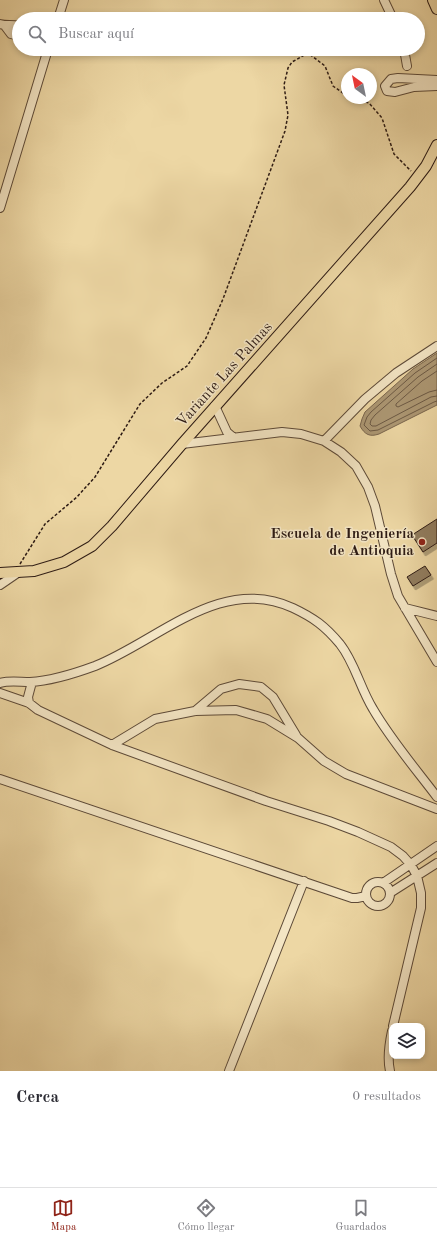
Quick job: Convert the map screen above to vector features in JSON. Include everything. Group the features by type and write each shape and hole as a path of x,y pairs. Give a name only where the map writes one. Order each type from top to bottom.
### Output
{"main road":[{"path":"434,0 437,9"},
{"name":"Variante Las Palmas","path":"0,573 34,571 64,562 92,546 112,526 215,406 417,178 426,166 437,145"}],"street":[{"path":"60,12 64,0"},
{"path":"384,0 390,12"},
{"path":"3,25 12,34"},
{"path":"0,208 46,56"},
{"path":"405,56 407,66"},
{"path":"437,80 398,78 391,79 385,86 387,91 395,92 414,87 437,86"},
{"path":"324,441 365,399 396,372 437,346"},
{"path":"215,406 227,432 232,437"},
{"path":"182,444 282,432 301,434 324,441 341,452 356,466 368,487 375,506 391,574 398,596 437,662"},
{"path":"0,585 17,572"},
{"path":"0,683 32,682 77,672 95,666 199,610 221,602 240,598 273,601 287,605 319,622 341,645 351,662 372,707 386,731 437,797"},
{"path":"405,608 437,616"},
{"path":"29,704 28,697 32,682"},
{"path":"195,712 221,689 239,684 261,687 273,697 298,738"},
{"path":"0,693 29,704 38,710 112,745 244,794 329,821 358,832 391,848 403,856 411,865 417,876 421,893 421,908 394,1023"},
{"path":"112,745 155,719 195,712 236,710 267,719 298,738 324,761 346,774 437,809"},
{"path":"0,779 352,898 366,896"},
{"path":"437,846 411,865 383,882 378,881 370,884 367,888 366,896 371,904 379,906 387,901 390,893 437,863"},
{"path":"229,1071 304,881"},
{"path":"383,882 388,887 390,893"},
{"path":"389,1044 388,1062 390,1071"}],"path":[{"path":"17,572 45,524 77,497 95,477 140,404 162,383 187,366 206,338 223,299 284,131 288,115 284,85 288,68 292,62 303,56"},
{"path":"312,56 325,66 333,86 341,92"},
{"path":"370,104 382,118 394,154 417,178"}],"water":[{"path":"437,353 437,405 379,434 370,435 364,431 360,426 365,412 413,369"}],"building":[{"path":"437,519 437,543 423,552 412,535"},
{"path":"425,566 431,575 413,586 407,577"}],"place":[{"name":"Escuela de Ingeniería de Antioquia","path":"422,542"}]}
